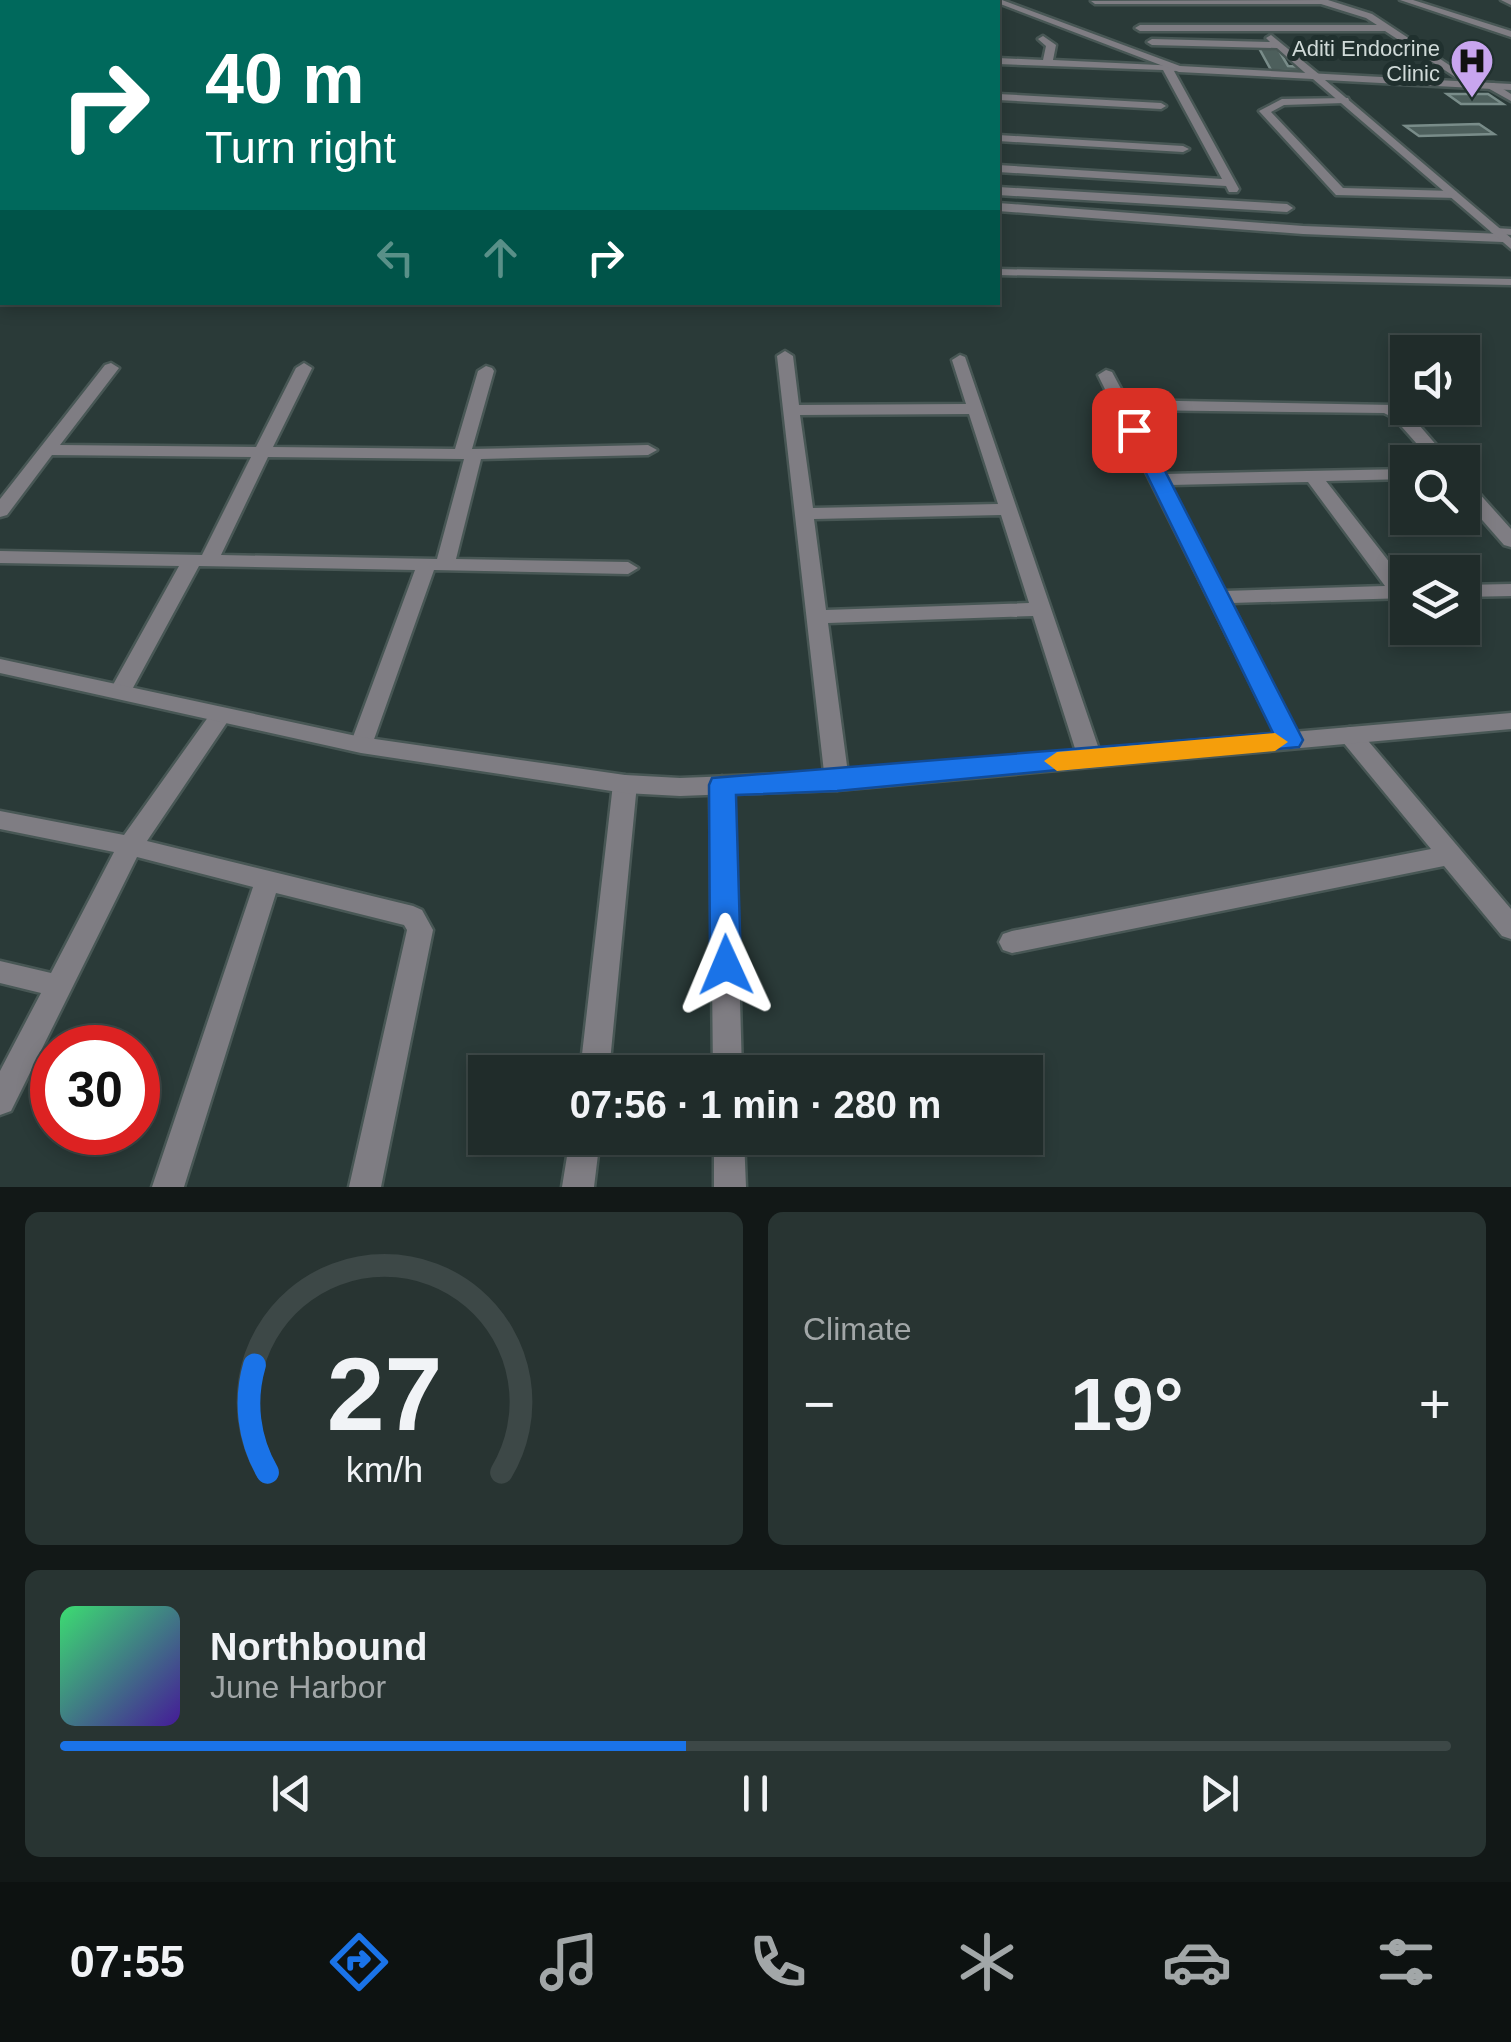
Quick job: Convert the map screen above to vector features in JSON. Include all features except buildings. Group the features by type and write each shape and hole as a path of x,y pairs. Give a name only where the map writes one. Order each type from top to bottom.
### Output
{"street":[{"path":"1404,0 1511,34"},
{"path":"1093,1 1322,1 1369,16 1474,84"},
{"path":"1093,1 1119,11"},
{"path":"1000,2 1172,68"},
{"path":"1130,18 1172,68 1241,205"},
{"path":"1140,28 1386,28"},
{"path":"1257,28 1505,237"},
{"path":"1042,39 1051,46 1047,64"},
{"path":"1152,42 1279,45"},
{"path":"1000,61 1511,87"},
{"path":"1490,85 1511,98"},
{"path":"1000,97 1160,106"},
{"path":"1344,100 1282,102 1264,111 1345,194 1452,194"},
{"path":"1000,138 1183,149"},
{"path":"1000,169 1229,183"},
{"path":"1000,191 1287,208"},
{"path":"1000,207 1302,230 1505,237"},
{"path":"785,356 837,781"},
{"path":"960,360 1090,758"},
{"path":"0,511 110,368"},
{"path":"120,692 266,450 304,368"},
{"path":"361,745 436,564 468,454 486,371"},
{"path":"1106,375 1290,740"},
{"path":"1123,405 1387,408 1400,414 1427,445"},
{"path":"792,410 976,409"},
{"path":"48,450 468,454 648,450"},
{"path":"1157,480 1390,474"},
{"path":"1313,476 1390,575"},
{"path":"1480,506 1511,541"},
{"path":"804,514 1008,509"},
{"path":"0,557 628,568"},
{"path":"1480,591 1511,590"},
{"path":"1216,597 1390,592"},
{"path":"817,617 1042,609"},
{"path":"0,666 220,718 361,745 625,784 837,781 1511,722"},
{"path":"0,1101 130,846 220,718"},
{"path":"1350,735 1511,928"},
{"path":"596,1055 625,784"},
{"path":"722,785 728,1055"},
{"path":"0,820 130,846 406,912 420,930 365,1187"},
{"path":"1012,942 1449,855"},
{"path":"168,1187 268,879"},
{"path":"0,972 59,986"},
{"path":"578,1187 583,1155"},
{"path":"729,1155 730,1187"}],"lane":[{"path":"1000,272 1511,282"}],"slow traffic":[{"path":"1057,761 1275,742"}],"place":[{"name":"Aditi Endocrine Clinic","path":"1472,99"}],"route":[{"path":"726,965 722,785 837,781 1290,740 1134,430"}]}
